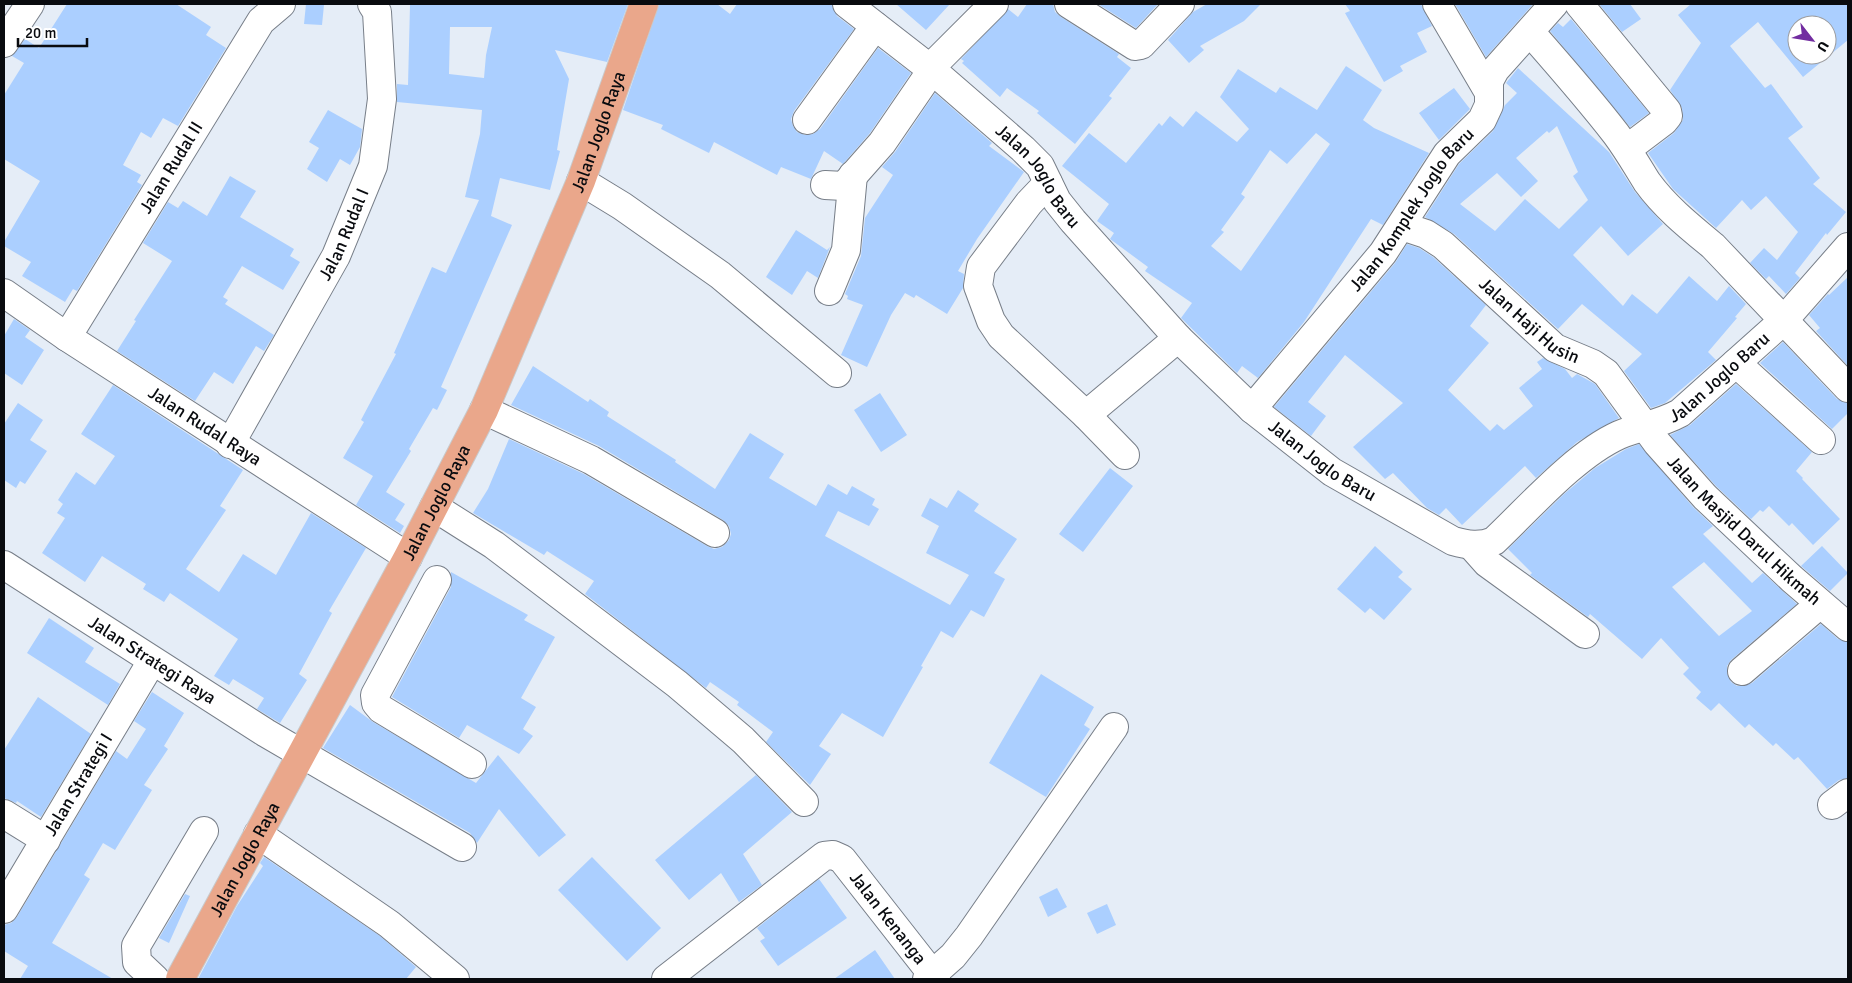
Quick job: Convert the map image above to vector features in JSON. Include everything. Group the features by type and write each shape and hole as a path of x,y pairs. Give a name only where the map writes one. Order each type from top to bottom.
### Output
{"main road":[{"name":"Jalan Joglo Raya","path":"180,979 371,623 408,558 484,410 581,180 644,4"}],"street":[{"path":"4,43 30,4"},
{"name":"Jalan Rudal I","path":"230,444 336,256 373,166 382,99 378,12 372,4"},
{"name":"Jalan Joglo Baru","path":"847,4 931,69 1029,154 1040,166 1058,201 1073,221 1178,338 1252,408 1332,472 1453,541 1483,546 1494,541 1571,467 1618,436 1662,423 1680,413 1783,321 1847,251"},
{"path":"824,185 844,186 882,143 931,69 994,4"},
{"path":"1070,4 1136,46 1141,45 1180,4"},
{"path":"1436,4 1488,91"},
{"name":"Jalan Komplek Joglo Baru","path":"1252,408 1383,254 1447,154 1482,120 1488,105 1489,81 1495,70 1531,33 1554,4"},
{"path":"1579,4 1667,111 1668,116 1664,121 1628,149"},
{"name":"Jalan Rudal II","path":"67,337 261,21 273,6"},
{"path":"807,120 875,26"},
{"path":"1531,33 1585,94 1628,149 1648,182 1660,197 1689,226 1713,246 1848,388"},
{"path":"829,290 846,250 853,175"},
{"path":"581,180 622,206 720,275 837,373"},
{"path":"1048,183 1029,203 981,267 978,286 991,321 1000,336 1086,415 1125,455"},
{"name":"Jalan Haji Husin","path":"1402,226 1426,234 1442,245 1555,348 1593,364 1606,373 1646,427"},
{"name":"Jalan Rudal Raya","path":"4,293 67,337 230,444 408,558"},
{"path":"1086,415 1178,338"},
{"path":"1736,363 1821,440"},
{"path":"484,410 591,460 715,533"},
{"name":"Jalan Masjid Darul Hikmah","path":"1646,427 1705,497 1820,604 1848,627"},
{"path":"434,507 494,545 677,684 743,740 804,802"},
{"path":"1471,545 1486,563 1585,634"},
{"name":"Jalan Strategi Raya","path":"4,565 152,661 301,754 462,847"},
{"path":"437,580 402,641 375,695 376,703 382,709 472,764"},
{"path":"1742,671 1820,604"},
{"path":"371,623 402,641"},
{"name":"Jalan Strategi I","path":"4,908 152,661"},
{"path":"932,978 953,956 979,923 1114,727"},
{"path":"4,814 46,840"},
{"path":"155,979 137,962 136,946 204,831"},
{"path":"258,834 389,924 455,979"},
{"name":"Jalan Kenanga","path":"666,979 824,856 838,856 932,978"}],"building":[{"path":"67,4 176,4 211,27 206,35 226,48 178,126 163,118 151,138 141,132 123,165 141,175 137,182 142,185 77,291 73,289 65,302 22,276 31,262 4,246 4,242 40,181 4,159 4,95 24,63 12,56 25,39 39,48"},
{"path":"306,4 324,5 322,25 304,24"},
{"path":"628,4 607,62 555,50 569,79 557,150 560,151 550,190 500,178 491,216 512,225 441,387 447,390 437,410 433,408 409,449 411,451 386,492 405,504 395,520 404,526 400,533 356,505 373,476 343,458 364,422 361,420 396,354 394,353 432,267 446,273 479,200 465,197 480,134 482,110 397,102 397,84 408,85 410,5","holes":["450,27 492,27 486,55 484,78 449,74"]},
{"path":"659,4 717,4 730,14 737,4 832,4 837,16 854,29 794,111 791,119 793,126 797,132 805,135 813,134 820,129 878,48 911,73 870,133 843,164 824,151 811,179 781,167 777,175 714,142 709,153 661,129 663,125 623,110"},
{"path":"896,4 950,4 926,30"},
{"path":"1027,4 1053,4 1055,12 1061,17 1119,54 1117,57 1131,68 1109,96 1112,98 1075,144 1037,113 1039,111 1007,88 1000,97 962,63 964,61 961,59 1008,9 1018,17"},
{"path":"1098,4 1158,4 1136,28"},
{"path":"1207,4 1261,4 1244,21 1200,46 1204,50 1189,63 1168,40 1193,12"},
{"path":"1345,4 1421,4 1432,26 1417,33 1427,52 1400,66 1403,71 1384,82 1345,13 1350,11"},
{"path":"1455,4 1533,4 1486,57"},
{"path":"1599,4 1630,4 1641,19 1622,32"},
{"path":"1691,4 1848,4 1848,40 1837,49 1837,15 1787,15 1787,57 1758,22 1730,46 1765,88 1771,84 1803,127 1788,138 1820,178 1813,184 1846,212 1827,235 1826,233 1795,273 1800,278 1786,294 1769,276 1766,279 1750,263 1764,248 1777,260 1798,232 1766,196 1751,210 1742,200 1716,228 1673,189 1648,153 1674,133 1683,120 1682,108 1670,90 1701,43 1678,15"},
{"path":"1571,19 1649,113 1630,127 1550,31 1558,23 1563,27"},
{"path":"1793,65 1818,65 1803,77"},
{"path":"1346,66 1382,90 1363,120 1374,128 1429,153 1383,225 1371,219 1304,322 1258,378 1242,366 1237,373 1181,318 1192,303 1145,271 1148,267 1110,239 1114,233 1097,221 1109,204 1062,166 1089,133 1126,163 1159,123 1162,126 1170,116 1183,127 1196,111 1237,142 1249,129 1220,97 1238,69 1276,93 1280,87 1317,110","holes":["1316,133 1330,144 1241,271 1211,246 1224,232 1221,230 1245,197 1241,194 1270,150 1287,164"]},
{"path":"1518,68 1609,152 1635,192 1663,224 1628,256 1601,226 1573,255 1623,306 1632,294 1657,314 1689,276 1717,301 1729,286 1746,304 1735,317 1737,318 1708,352 1716,360 1665,403 1651,408 1624,371 1642,354 1582,304 1558,329 1454,234 1425,217 1459,164 1493,131 1505,105 1517,93 1506,83","holes":["1557,126 1578,172 1573,176 1588,200 1559,229 1525,199 1495,231 1460,204 1497,173 1521,197 1538,181 1516,158 1547,131 1549,133"]},
{"path":"1454,88 1470,109 1439,140 1419,113"},
{"path":"935,93 992,143 989,146 1024,172 977,239 958,271 964,274 963,288 947,314 916,295 914,298 905,293 891,315 867,367 841,355 863,305 847,299 848,296 845,294 861,256 865,218 893,175 882,167 895,152"},
{"path":"328,110 362,129 360,147 350,165 340,159 327,182 307,169 319,148 309,142"},
{"path":"230,176 256,191 240,217 294,249 290,256 300,262 283,290 242,266 223,297 228,300 225,304 274,335 264,351 256,346 233,384 214,372 195,401 117,351 136,321 134,320 172,261 143,243 168,202 178,208 183,201 207,216"},
{"path":"796,230 827,250 830,247 818,278 807,271 792,295 766,277"},
{"path":"1407,244 1419,248 1433,257 1486,305 1470,326 1489,343 1448,390 1490,431 1497,424 1504,430 1533,406 1519,388 1542,369 1537,362 1543,358 1565,369 1572,378 1577,374 1595,384 1619,418 1577,442 1536,478 1525,466 1462,525 1446,508 1439,515 1427,508 1393,473 1385,479 1353,447 1403,403 1345,355 1308,402 1326,416 1311,436 1274,407 1395,263"},
{"path":"1848,277 1848,366 1816,331 1820,328 1809,315 1828,294"},
{"path":"14,319 30,330 25,337 44,350 22,385 4,373 4,336"},
{"path":"1783,342 1837,399 1848,403 1848,413 1832,429 1760,363"},
{"path":"533,366 588,402 590,399 609,412 607,416 676,460 675,462 715,489 750,433 784,454 769,478 816,506 828,484 847,495 852,486 875,499 872,505 879,509 869,526 838,511 825,536 950,605 969,575 926,553 939,526 921,516 930,498 947,508 958,490 979,504 974,511 1017,539 994,573 1005,579 984,617 971,610 953,638 941,631 883,737 842,713 819,746 831,754 810,785 766,742 773,732 737,705 739,702 710,682 706,688 585,594 594,581 547,551 544,555 473,513 488,489 509,439 584,474 707,546 714,549 722,547 729,540 731,534 729,526 723,520 599,446 511,405"},
{"path":"1736,384 1812,452 1796,471 1840,519 1813,545 1792,523 1789,526 1769,506 1763,512 1760,510 1751,519 1716,486 1670,435 1690,425"},
{"path":"113,385 243,470 220,506 226,510 186,569 219,592 243,554 276,575 311,513 366,548 329,611 332,613 299,674 307,680 280,723 257,709 264,698 233,679 229,685 214,676 238,639 170,593 164,602 143,589 146,584 102,556 85,582 42,553 65,518 57,513 63,504 58,500 76,472 95,485 115,456 81,434"},
{"path":"880,393 907,435 881,452 854,410"},
{"path":"18,403 43,420 30,440 47,451 25,484 20,481 16,488 4,480 4,424"},
{"path":"1639,444 1693,507 1713,526 1703,534 1752,583 1763,573 1797,604 1731,660 1727,666 1727,673 1731,682 1737,686 1752,683 1821,624 1838,639 1848,642 1848,778 1839,780 1827,789 1798,757 1794,760 1776,743 1773,746 1749,724 1745,728 1719,703 1711,711 1696,698 1701,692 1683,674 1689,668 1661,638 1642,659 1590,614 1588,617 1530,575 1532,573 1508,549 1564,494 1595,468 1626,449","holes":["1704,562 1752,611 1719,636 1672,587"]},
{"path":"1110,468 1133,486 1083,552 1059,534"},
{"path":"1375,546 1403,572 1398,577 1412,589 1384,620 1370,608 1365,613 1337,589"},
{"path":"1822,546 1848,573 1830,591 1801,566"},
{"path":"451,572 528,615 524,620 555,637 521,698 536,707 523,729 533,736 519,754 467,725 459,738 392,697 451,587"},
{"path":"49,618 94,648 85,662 120,684 108,705 27,653"},
{"path":"1041,674 1094,707 1084,725 1090,729 1046,797 989,763"},
{"path":"152,692 184,713 164,746 168,749 144,785 152,790 115,850 103,843 84,875 90,879 52,943 113,979 20,979 28,966 4,951 4,925 11,923 17,917 116,751 127,759 146,729 134,721"},
{"path":"38,697 91,734 41,817 17,801 16,803 4,798 4,750"},
{"path":"350,705 373,722 476,783 498,755 566,835 539,857 499,809 477,843 470,833 323,748"},
{"path":"756,775 792,812 743,854 762,885 739,902 721,873 689,900 655,860"},
{"path":"264,857 380,936 416,967 406,979 198,979 237,906 263,866 260,863"},
{"path":"592,857 661,928 627,961 558,890"},
{"path":"819,879 847,918 778,966 760,941 765,938 757,928"},
{"path":"1057,888 1067,907 1048,917 1039,897"},
{"path":"185,894 190,896 169,943 159,938"},
{"path":"1107,904 1116,925 1097,934 1087,913"},
{"path":"875,950 895,979 834,979"}]}
